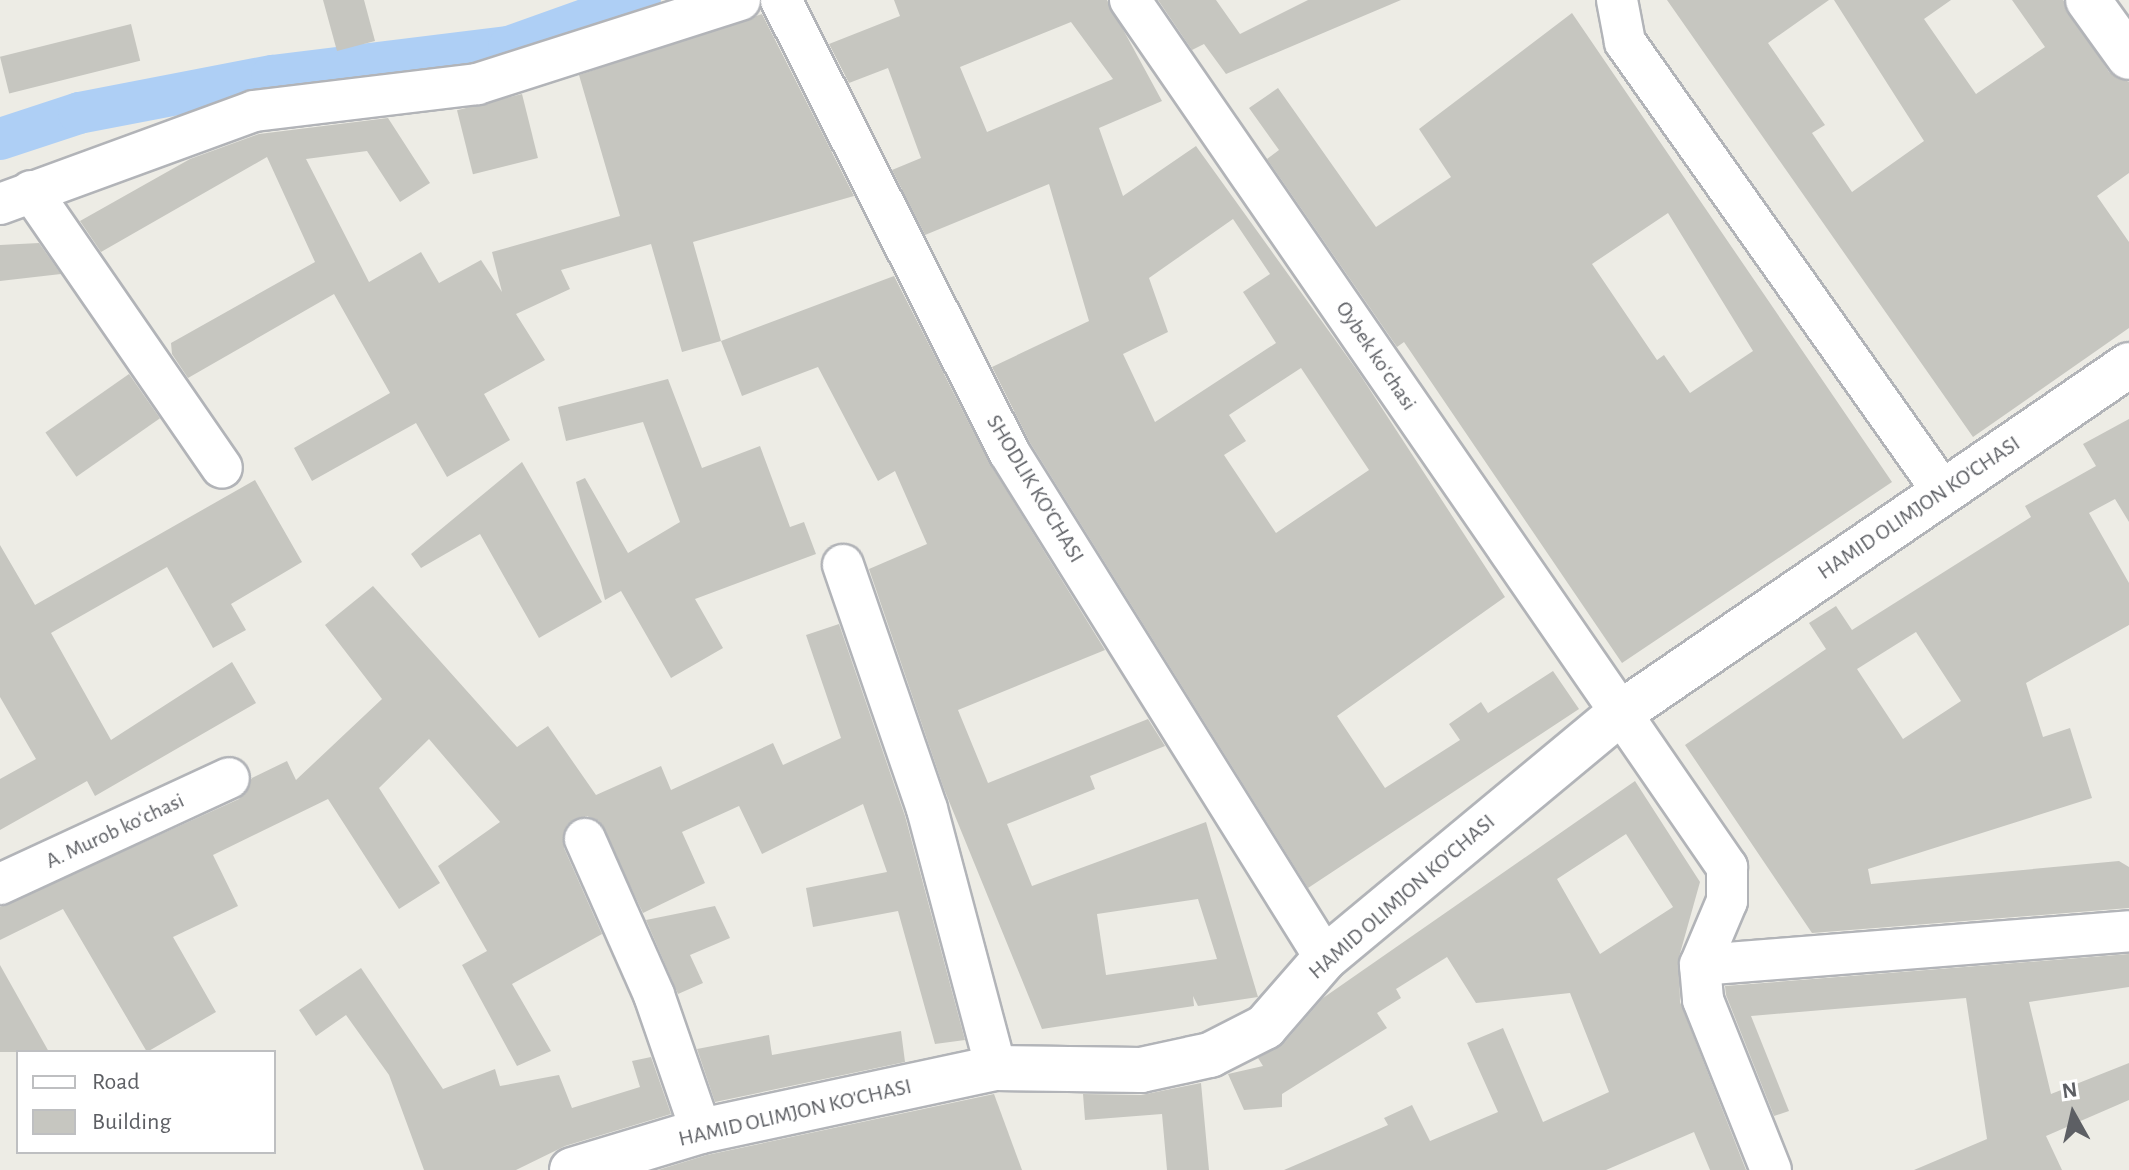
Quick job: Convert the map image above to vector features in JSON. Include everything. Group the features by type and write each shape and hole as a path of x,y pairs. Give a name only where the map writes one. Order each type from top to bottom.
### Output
{"street":[{"name":"SHODLIK KO‘CHASI","path":"781,0 1009,452 1325,958"},
{"name":"Oybek koʻchasi","path":"1130,0 1727,867 1727,901 1700,965"},
{"path":"1617,0 1625,42 1944,493"},
{"path":"2088,0 2129,57"},
{"path":"222,468 15,198 254,111 477,84 723,2"},
{"name":"HAMID OLIMJON KO'CHASI","path":"572,1170 701,1131 996,1068 1141,1070 1210,1055 1265,1027 1325,958 1619,714 2129,365"},
{"path":"843,565 927,809 996,1068"},
{"name":"A. Murob koʻchasi","path":"0,884 229,778"},
{"path":"585,839 654,995 701,1131"},
{"path":"1771,1170 1703,1000 1700,965 2129,931"}],"building":[{"path":"323,0 364,0 375,41 337,51"},
{"path":"894,0 1107,0 1162,101 1099,128 1123,196 1196,146 1359,373 1505,597 1337,716 1385,788 1460,740 1449,724 1481,702 1488,713 1553,671 1579,709 1308,888 1029,441 992,367 1089,321 1049,184 925,235 892,170 921,158 888,68 849,83 829,44 900,16","holes":["1071,22 1113,79 987,132 960,67","1233,219 1270,274 1243,292 1276,343 1155,422 1123,354 1168,332 1149,278","1301,368 1369,470 1276,533 1224,455 1246,441 1229,415"]},
{"path":"1158,0 1216,0 1240,34 1308,0 1401,0 1226,74 1204,44 1192,50"},
{"path":"1667,0 1829,0 1768,43 1825,125 1812,133 1852,192 1924,141 1834,0 1951,0 1924,19 1976,94 2045,47 2012,0 2063,0 2109,72 2129,82 2129,173 2097,196 2129,242 2129,328 1973,437"},
{"path":"1572,13 1892,482 1622,663 1404,342 1397,347 1267,159 1279,150 1249,108 1278,88 1376,227 1451,177 1419,129","holes":["1668,213 1753,351 1690,393 1664,355 1657,360 1592,264"]},
{"path":"762,14 854,196 693,242 721,341 682,352 651,244 561,270 570,289 516,314 545,360 484,394 510,440 447,477 416,423 312,481 294,448 390,393 334,294 188,378 172,354 171,343 315,262 267,157 101,252 80,221 190,159 259,134 388,118 430,183 400,202 367,151 306,159 369,282 421,252 439,283 481,260 502,292 492,252 620,216 579,75"},
{"path":"131,24 140,61 9,94 0,57"},
{"path":"522,94 538,158 473,174 457,110"},
{"path":"39,243 61,274 0,281 0,245"},
{"path":"894,276 989,462 1105,650 958,710 988,783 1148,719 1165,746 1090,776 1095,789 1007,824 1032,886 1206,822 1258,997 1198,1006 1193,996 1194,1006 1042,1029 944,789 869,569 927,544 895,471 878,481 818,367 742,396 721,341","holes":["1198,899 1217,959 1106,975 1097,914"]},
{"path":"129,374 160,418 76,477 45,433"},
{"path":"668,379 702,468 760,446 790,527 804,522 816,554 695,599 723,648 671,678 621,591 605,600 576,482 585,478 628,553 680,522 643,422 566,441 558,407"},
{"path":"2129,419 2129,522 2115,499 2089,513 2129,583 2129,625 2026,683 2043,737 2070,728 2092,798 1868,869 1871,884 2119,861 2129,867 2129,908 1812,933 1685,745 1826,649 1809,623 1836,606 1852,630 2031,517 2025,506 2096,466 2083,444","holes":["1916,632 1961,701 1903,739 1857,669"]},
{"path":"522,462 602,602 539,638 480,534 421,568 411,554"},
{"path":"255,480 302,562 231,604 246,630 213,648 167,567 51,633 111,740 232,662 256,703 95,796 87,781 0,830 0,779 36,759 0,697 0,545 35,605"},
{"path":"373,586 517,747 548,726 596,795 661,766 671,790 773,743 783,765 841,738 806,635 839,624 905,816 965,1040 935,1044 898,911 813,927 806,888 887,872 863,804 762,854 739,806 682,832 705,883 643,913 599,821 587,816 567,825 564,848 602,934 512,984 551,1051 517,1066 462,965 487,951 438,866 500,822 429,739 379,788 440,883 399,909 328,799 213,855 238,906 173,937 216,1012 146,1050 63,909 0,940 0,907 239,799 252,778 287,761 296,780 382,699 325,625"},
{"path":"1635,781 1700,882 1679,957 1680,1002 1746,1170 1710,1170 1694,1132 1606,1170 1284,1170 1388,1125 1384,1118 1412,1105 1430,1141 1498,1112 1467,1043 1503,1028 1543,1122 1609,1092 1570,993 1476,1003 1447,957 1396,989 1401,998 1377,1013 1387,1028 1282,1094 1282,1107 1244,1110 1228,1074 1263,1066 1258,1058 1283,1044 1323,998","holes":["1626,834 1673,907 1600,954 1557,879"]},
{"path":"715,906 730,938 690,955 703,983 678,994 646,920"},
{"path":"2129,954 2129,987 2029,1002 2051,1094 2129,1063 2129,1100 2046,1136 2062,1170 1914,1170 1987,1139 1966,998 1751,1016 1789,1111 1774,1116 1725,986"},
{"path":"0,965 48,1050 0,1052"},
{"path":"361,968 443,1089 495,1069 500,1086 559,1075 572,1108 640,1087 632,1061 651,1057 671,1114 565,1146 516,1170 424,1170 389,1075 346,1015 316,1036 299,1010"},
{"path":"901,1031 905,1062 715,1102 697,1049 769,1035 772,1055"},
{"path":"1201,1083 1209,1170 1167,1170 1162,1114 1085,1120 1083,1094 1141,1095"},
{"path":"994,1094 1022,1170 658,1170 707,1155"}],"waterway":[{"path":"0,139 79,113 272,76 509,47 640,0"}]}
